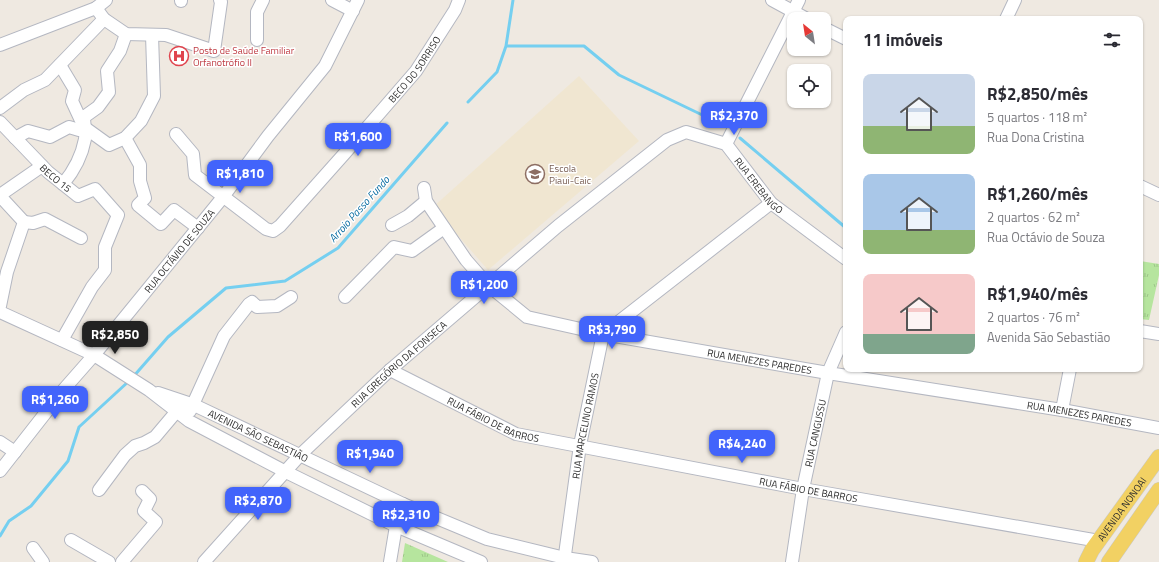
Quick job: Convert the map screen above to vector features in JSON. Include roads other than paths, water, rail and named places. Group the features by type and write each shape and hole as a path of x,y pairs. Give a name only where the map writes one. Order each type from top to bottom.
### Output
{"main road":[{"name":"AVENIDA NONOAI","path":"1086,562 1099,541 1159,457"},
{"name":"AVENIDA NONOAI","path":"1109,562 1159,490"}],"street":[{"path":"0,45 96,8 106,0"},
{"path":"96,8 104,19 126,34 166,35 214,51 221,2 220,0"},
{"path":"257,40 257,12 263,0"},
{"path":"332,0 355,6"},
{"name":"BECO DO SORRISO","path":"223,197 266,229 273,231 280,226 416,71 455,10 459,0"},
{"path":"772,0 794,12 799,0"},
{"path":"1007,16 1015,0"},
{"name":"RUA OCTÁVIO DE SOUZA","path":"0,471 64,388 94,356 223,197 268,136 325,66 355,6"},
{"path":"0,108 24,90 45,80 104,19"},
{"path":"726,144 787,26"},
{"path":"831,32 843,38"},
{"path":"63,184 71,174 82,150 85,139 84,117 98,107 109,92 107,71 120,51 126,34"},
{"path":"60,65 75,90 72,102 84,127 109,145 125,138 141,121 154,96 152,35"},
{"name":"BECO 15","path":"0,122 42,166 78,196 95,189 118,215 105,247 105,270 92,287 62,340"},
{"path":"15,138 28,131 50,137 69,128 79,130 84,127"},
{"name":"RUA GREGÓRIO DA FONSECA","path":"204,562 301,454 390,370 558,226 667,140 686,132 726,144"},
{"path":"176,134 193,154 195,175 223,197"},
{"path":"125,138 140,165 140,181 145,198 138,205 161,224 174,210 198,228"},
{"name":"RUA EREBANGO","path":"726,144 771,203 843,257"},
{"path":"42,166 0,196 24,222 33,223 45,220 81,238"},
{"path":"1143,187 1159,195"},
{"name":"RUA MENEZES PAREDES","path":"424,188 426,201 466,260 488,285 527,317 603,334 828,373 1062,410 1159,428"},
{"path":"392,225 408,216 426,201"},
{"path":"603,334 771,203"},
{"path":"0,306 4,264 24,222"},
{"path":"345,297 394,247 412,251 444,228"},
{"path":"99,490 124,456 135,446 155,437 182,415 224,336 249,304 252,302 257,307 277,306 291,297"},
{"path":"0,312 94,356 149,390"},
{"path":"1143,331 1159,334"},
{"name":"RUA MARCELINO RAMOS","path":"564,560 580,446 603,334"},
{"name":"RUA CANGUSSU","path":"792,562 803,488 828,373 843,339"},
{"name":"RUA FÁBIO DE BARROS","path":"390,370 516,434 803,488 1099,541"},
{"path":"1062,410 1069,372"},
{"name":"AVENIDA SÃO SEBASTIÃO","path":"149,390 189,403 301,454 403,504 487,539 564,560 592,562"},
{"name":"AVENIDA SÃO SEBASTIÃO","path":"149,390 182,415 286,472 396,526 481,562"},
{"path":"0,442 15,452"},
{"path":"122,562 156,522 144,511 150,500 142,491"},
{"path":"390,562 396,526 403,504"},
{"path":"71,540 109,562"},
{"path":"33,548 43,562"}],"waterway":[{"name":"Arroio Passo Fundo","path":"468,102 497,72 506,46 513,0"},
{"path":"506,46 584,46 619,75 721,124"},
{"name":"Arroio Passo Fundo","path":"133,377 168,337 226,288 285,281 338,248 447,123"},
{"path":"740,138 843,225"},
{"name":"Arroio Passo Fundo","path":"0,536 9,521 31,506 68,461 79,427 129,381"}],"place":[{"name":"Posto de Saúde Familiar Orfanotrófio II","path":"179,56"},
{"name":"Escola Piaui-Caic","path":"535,174"}]}
